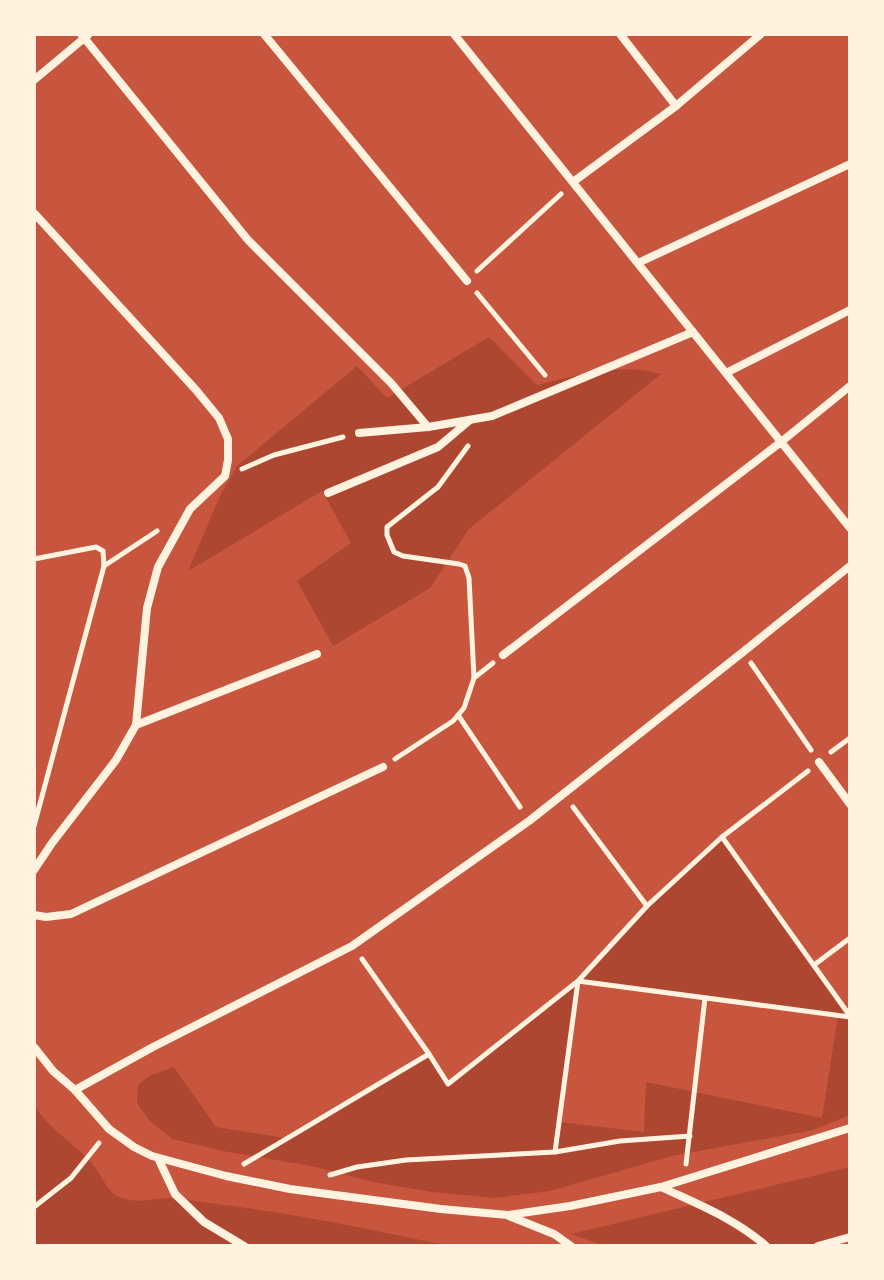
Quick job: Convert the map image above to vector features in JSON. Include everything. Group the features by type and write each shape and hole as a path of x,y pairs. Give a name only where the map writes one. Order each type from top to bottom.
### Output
{"street":[{"path":"264,34 467,281"},
{"path":"454,34 850,528"},
{"path":"620,34 676,106"},
{"path":"573,182 676,106 761,34"},
{"path":"34,80 85,35 248,240 391,383 428,427"},
{"path":"638,263 850,164"},
{"path":"34,213 196,390 219,418 228,439 225,476 190,509 158,567 147,608 136,725 116,760 34,870"},
{"path":"726,373 850,310"},
{"path":"359,433 428,427 492,416 693,332"},
{"path":"503,655 850,386"},
{"path":"328,493 438,447 471,420"},
{"path":"75,1090 352,946 529,821 850,566"},
{"path":"136,725 317,654"},
{"path":"819,762 850,804"},
{"path":"34,915 71,914 383,767"},
{"path":"34,1047 109,1129 134,1147 158,1158 290,1189 441,1209 508,1215 570,1206 661,1187 850,1128"},
{"path":"158,1158 175,1194 204,1222 244,1246"},
{"path":"661,1187 728,1219 752,1233 766,1246"},
{"path":"508,1215 554,1234 571,1246"},
{"path":"818,1246 850,1237"}],"path":[{"path":"556,388 467,281 573,182"},
{"path":"383,767 437,733 458,715 464,708 474,678 469,578 465,566 394,552 387,527 438,487 492,416"},
{"path":"225,476 274,455 359,433"},
{"path":"104,566 190,509"},
{"path":"34,559 96,547 103,551 104,566 34,826"},
{"path":"743,652 819,762"},
{"path":"474,678 503,655"},
{"path":"458,715 529,821"},
{"path":"352,946 448,1084 578,981 647,906 722,837 850,738"},
{"path":"563,794 647,906"},
{"path":"722,837 850,1016"},
{"path":"814,965 850,938"},
{"path":"578,981 850,1016"},
{"path":"555,1152 578,981"},
{"path":"685,1180 705,998"},
{"path":"226,1176 429,1054"},
{"path":"34,1207 71,1178 109,1129"},
{"path":"328,1176 357,1167 406,1160 555,1152 620,1141 690,1136"}],"shaded area":[{"path":"489,337 537,385 614,370 661,374 469,529 430,588 333,646 297,581 351,543 322,491 188,571 220,496 237,466 357,366 387,398"},
{"path":"722,837 850,1016 850,1115 813,1130 672,1156 550,1191 495,1198 373,1182 316,1167 172,1139 149,1120 137,1103 138,1085 149,1076 174,1067 216,1127 285,1138 429,1054 447,1084 578,981 647,906","holes":["578,981 838,1016 822,1118 646,1082 644,1132 559,1122"]},
{"path":"34,1104 47,1121 86,1157 119,1197 137,1201 173,1198 246,1208 450,1246 34,1246"},
{"path":"850,1167 850,1241 830,1246 605,1246 571,1234"}]}
